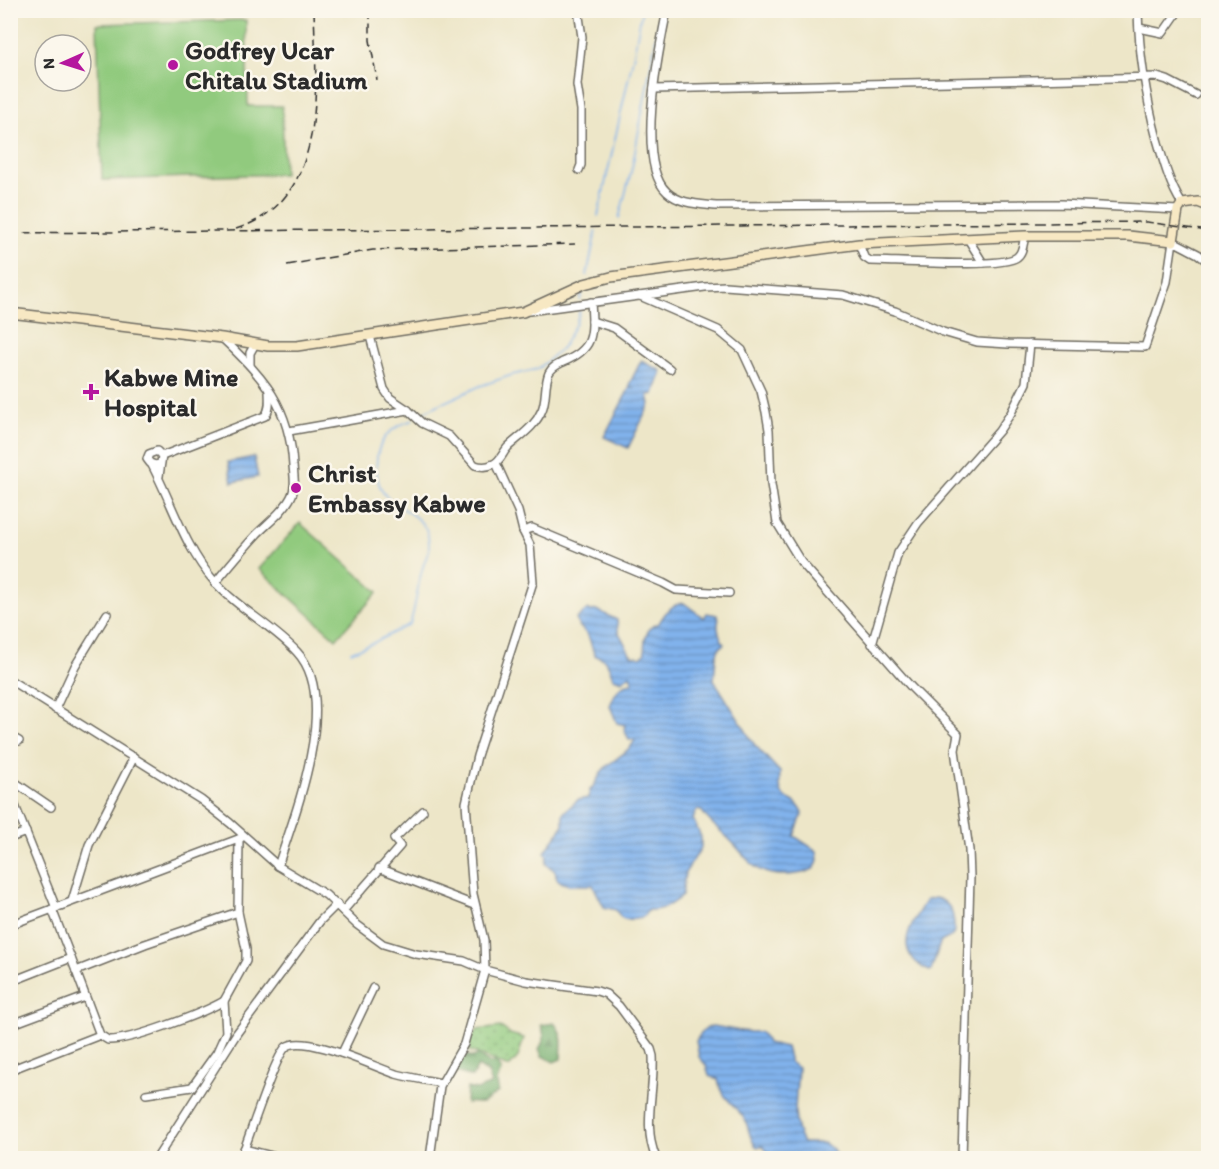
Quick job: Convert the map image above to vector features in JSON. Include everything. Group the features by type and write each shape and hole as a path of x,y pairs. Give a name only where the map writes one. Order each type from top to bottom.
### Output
{"street":[{"path":"578,10 582,37 577,85 581,110 581,165 579,170"},
{"path":"667,10 654,88 650,132 651,154 662,186 668,193 694,204 716,206 1061,204 1180,207 1198,202 1209,206"},
{"path":"10,313 267,346 297,346 591,302 725,286 843,295 895,310 965,340 1030,345 1145,347 1167,282 1180,207 1167,176 1143,78 1138,10"},
{"path":"1138,25 1143,10"},
{"path":"1138,25 1163,33 1179,10"},
{"path":"654,88 1157,78 1167,80 1196,95"},
{"path":"859,244 864,257 870,261 1006,262 1016,259 1020,254 1025,236"},
{"path":"523,312 584,284 611,277 859,244 1025,236 1128,236 1173,241 1209,262"},
{"path":"968,239 982,263"},
{"path":"640,296 718,330 742,350 755,376 766,412 771,484 777,523 801,562 912,688 958,734 955,750 969,850 970,877 962,1158"},
{"path":"370,336 384,389 390,398 422,423 450,436 475,465 496,464 508,447 528,430 539,416 543,408 550,370 582,353 585,348 590,339 591,302"},
{"path":"592,321 621,333 670,369"},
{"path":"215,583 292,495 294,478 289,431 269,388 250,365 222,339"},
{"path":"250,365 250,353 255,344"},
{"path":"872,644 898,553 918,523 999,431 1011,413 1026,383 1030,345"},
{"path":"269,388 270,405 266,416 158,461 159,478 200,565 215,583 299,654 312,681 316,702 316,729 278,866"},
{"path":"289,431 410,412"},
{"path":"447,1158 430,1157 438,1092 465,1044 484,970 484,940 474,904 466,803 477,756 533,582 530,545 523,531 518,511 496,464"},
{"path":"523,531 532,528 676,590 729,593"},
{"path":"55,709 75,666 107,614"},
{"path":"10,680 201,800 278,866 337,904 370,936 383,944 416,954 464,962 526,981 597,991 612,998 651,1049 653,1056 650,1124 653,1152 656,1158"},
{"path":"10,736 19,741"},
{"path":"72,901 89,846 134,757"},
{"path":"10,779 51,807"},
{"path":"10,793 100,1035 112,1041 138,1034 224,1001"},
{"path":"344,911 400,846 394,839 423,811"},
{"path":"10,838 26,832"},
{"path":"10,925 242,837"},
{"path":"146,1094 189,1088 194,1085 217,1052 226,1032 224,1001 246,961 246,949 238,912 242,837"},
{"path":"379,868 474,904"},
{"path":"157,1158 237,1033 320,921 337,904"},
{"path":"76,971 238,912"},
{"path":"10,982 71,958"},
{"path":"342,1053 374,988"},
{"path":"10,1025 85,997"},
{"path":"10,1070 100,1035"},
{"path":"241,1158 283,1050 293,1044 299,1043 342,1053 397,1074 441,1083"},
{"path":"244,1149 280,1158"}],"green space":[{"name":"Godfrey Ucar Chitalu Stadium","path":"246,20 248,106 282,106 284,174 102,180 97,24"},
{"path":"300,523 378,592 336,639 259,569"},
{"path":"554,1023 561,1035 562,1044 561,1059 554,1062 542,1056 539,1049 544,1037 541,1025"},
{"path":"501,1027 510,1034 524,1038 518,1057 509,1067 468,1050 470,1039 477,1030"},
{"path":"465,1054 473,1057 478,1055 489,1063 497,1062 501,1071 497,1080 498,1092 483,1103 466,1103 467,1088 477,1090 492,1084 488,1073 478,1066 472,1077 456,1072 460,1057"}],"water":[{"path":"641,361 662,371 654,394 648,395 650,404 628,448 604,437 630,387 635,389 629,385"},
{"path":"254,457 258,477 232,482 228,462"},
{"path":"684,603 704,618 707,613 717,615 719,618 718,631 724,644 719,648 716,657 714,680 754,744 780,772 783,795 799,806 803,813 794,836 817,851 818,860 815,868 802,873 776,875 759,870 710,822 702,811 697,810 693,819 701,837 701,848 685,873 682,896 670,905 648,910 643,917 627,920 621,917 616,910 604,907 593,885 563,883 557,879 555,871 546,864 545,852 563,826 563,813 578,800 588,798 590,790 603,770 635,740 629,739 624,730 625,725 617,723 610,706 621,687 633,683 630,675 622,681 613,678 606,661 594,654 588,636 576,619 588,609 597,610 617,620 618,631 631,655 641,657 645,653 645,639 651,627 659,623 672,607"},
{"path":"935,898 950,908 954,934 940,943 931,971 915,961 907,946 907,939 909,930 926,900"},
{"path":"712,1026 759,1032 767,1043 786,1047 790,1062 798,1068 795,1116 799,1135 803,1143 823,1143 833,1149 837,1158 768,1158 769,1154 763,1146 757,1147 752,1141 742,1115 726,1098 718,1079 709,1076 706,1065 699,1057 696,1041 703,1030"}],"waterway":[{"path":"598,216 642,10"},
{"path":"619,218 632,168 661,10"},
{"path":"587,275 596,231"},
{"path":"580,300 582,291"},
{"path":"420,416 425,411 480,386 538,369 562,348 576,323 580,310"},
{"path":"351,652 410,624 412,617 420,577 429,548 427,533 418,519 397,505 382,491 376,467 379,450 386,436 398,426 413,420"}],"railway":[{"path":"236,229 266,214 288,193 302,167 311,138 315,105 314,10"},
{"path":"370,10 370,40 377,80"},
{"path":"10,233 1147,222 1208,231"},
{"path":"287,265 373,250 575,244"}],"place":[{"name":"Godfrey Ucar Chitalu Stadium","path":"173,65"},
{"name":"Kabwe Mine Hospital","path":"91,392"},
{"name":"Christ Embassy Kabwe","path":"296,488"}]}
